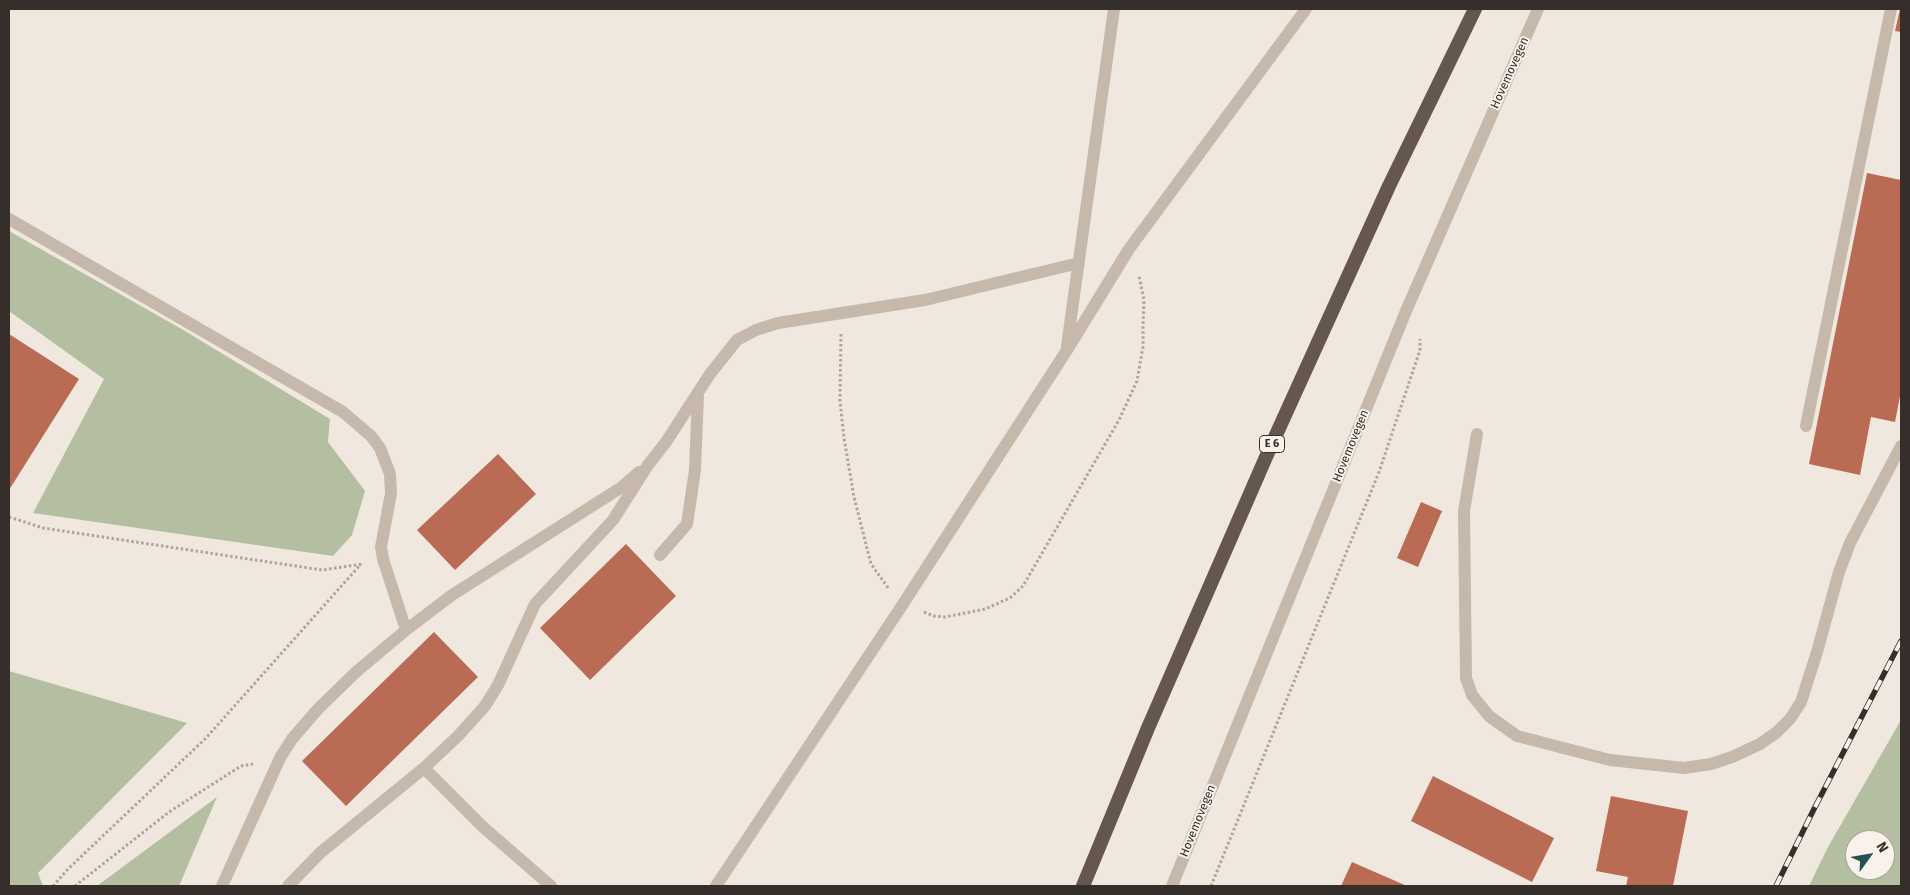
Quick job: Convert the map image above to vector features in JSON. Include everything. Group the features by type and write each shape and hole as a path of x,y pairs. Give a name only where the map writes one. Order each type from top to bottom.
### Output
{"highway":[{"name":"E 6","path":"1083,886 1152,719 1266,457 1389,186 1475,9"}],"street":[{"path":"1067,350 1114,9"},
{"path":"716,886 1067,350 1129,249 1306,9"},
{"name":"Hovemovegen","path":"1172,886 1406,311 1538,9"},
{"path":"1806,426 1891,9"},
{"path":"9,219 343,412 371,436 380,448 390,474 391,493 382,547 383,559 406,630"},
{"path":"288,886 320,853 424,768 458,736 485,706 498,685 535,604 613,520 710,374 737,340 756,330 778,323 925,300 1078,263"},
{"path":"660,555 687,524 695,470 698,393"},
{"path":"1477,434 1464,511 1466,678 1472,695 1489,716 1516,736 1610,760 1684,768 1710,764 1746,751 1772,736 1790,719 1801,702 1839,572 1850,543 1901,446"},
{"path":"222,886 280,758 292,739 318,709 356,672 452,595 622,487 648,465"},
{"path":"424,768 470,814 551,886"}],"path":[{"path":"1211,886 1353,537 1396,426 1420,350 1420,328 1406,311"},
{"path":"9,517 43,528 322,570 361,564"},
{"path":"53,886 68,869 206,738 361,564 382,547"},
{"path":"75,886 169,812 241,766 280,758"}],"green space":[{"path":"9,231 185,331 330,419 328,442 365,491 352,535 333,556 33,513 104,379 9,311"},
{"path":"9,671 187,723 38,873 43,886 9,886"},
{"path":"1901,720 1901,886 1809,886 1828,847"},
{"path":"217,797 179,886 97,886"}],"building":[{"path":"1901,9 1901,32 1895,31"},
{"path":"1867,173 1901,180 1901,391 1895,422 1871,417 1860,475 1809,464"},
{"path":"9,334 79,379 9,490"},
{"path":"498,454 536,494 455,570 417,530"},
{"path":"1421,502 1442,511 1418,567 1397,558"},
{"path":"626,544 676,596 590,680 540,628"},
{"path":"434,632 478,677 346,806 302,761"},
{"path":"1433,776 1554,838 1532,882 1411,821"},
{"path":"1611,796 1688,811 1673,886 1626,886 1628,877 1596,871"},
{"path":"1352,862 1407,886 1341,886"}],"railway":[{"path":"1776,886 1901,641"}]}
